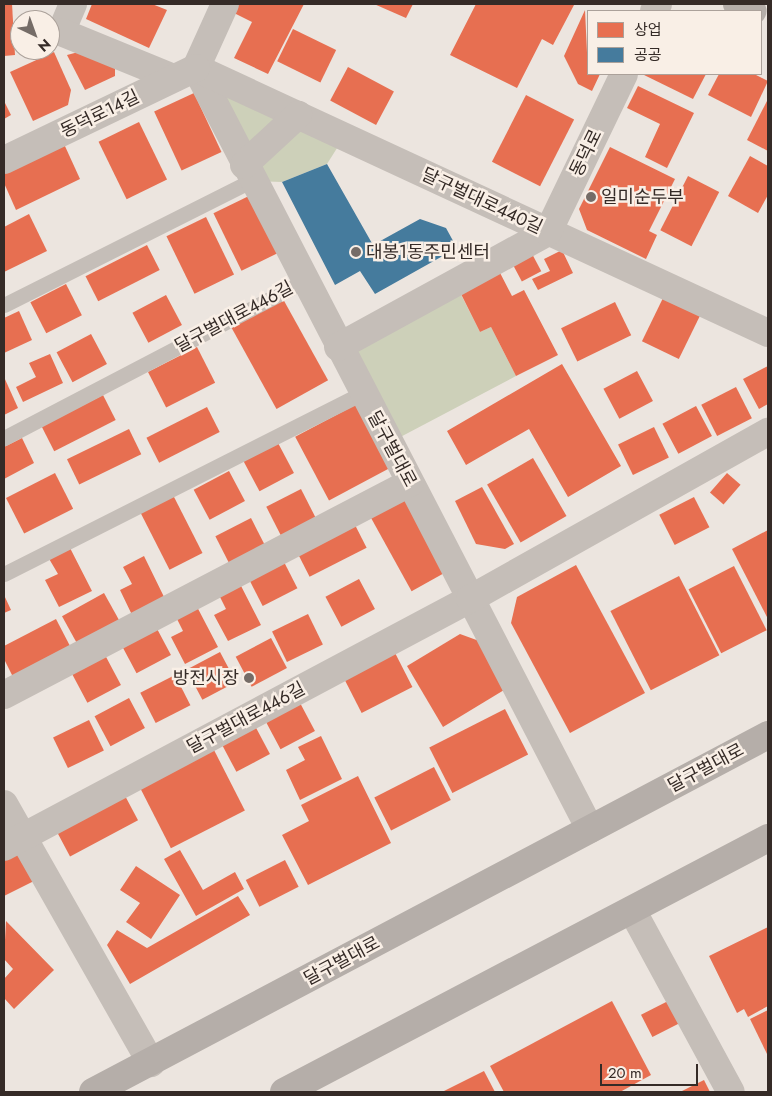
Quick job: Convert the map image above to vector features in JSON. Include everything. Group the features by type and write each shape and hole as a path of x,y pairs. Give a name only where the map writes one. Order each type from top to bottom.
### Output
{"main road":[{"path":"737,4 751,10"},
{"name":"달구벌대로","path":"94,1092 768,735"},
{"path":"284,1092 768,838"}],"street":[{"name":"달구벌대로440길","path":"73,4 61,32 185,73 298,115 768,333"},
{"path":"185,73 225,4"},
{"name":"동덕로14길","path":"4,160 185,73"},
{"name":"달구벌대로","path":"185,73 247,173 306,280 338,347 590,829"},
{"name":"동덕로","path":"548,232 624,75"},
{"path":"247,173 298,115"},
{"path":"338,347 548,232"},
{"path":"470,598 768,432"},
{"path":"4,695 410,484"},
{"name":"달구벌대로446길","path":"13,842 470,598"},
{"path":"4,804 13,842 151,1063"},
{"path":"632,910 730,1092"}],"lane":[{"path":"4,304 247,173"},
{"name":"달구벌대로446길","path":"4,438 306,280"},
{"path":"4,574 362,393"}],"green space":[{"path":"196,68 344,137 327,164 282,182 251,181"},
{"path":"455,283 480,332 491,327 516,376 389,443 338,347"}],"building: 상업":[{"path":"4,4 12,4 12,10 10,10 10,55 4,56"},
{"path":"92,4 152,4 167,10 149,48 86,19"},
{"path":"239,4 304,4 268,74 234,58 252,22 234,13"},
{"path":"374,4 413,4 406,18"},
{"path":"476,4 574,5 553,45 542,39 517,88 450,55"},
{"path":"585,10 587,75 600,75 592,91 578,84 564,56"},
{"path":"293,29 336,50 320,82 277,61"},
{"path":"86,50 115,62 115,76 85,90 67,55"},
{"path":"36,60 58,60 71,90 68,105 33,121 10,72"},
{"path":"348,67 394,91 376,125 330,101"},
{"path":"644,75 705,75 693,99"},
{"path":"718,75 756,75 768,81 751,117 708,95"},
{"path":"638,86 694,113 667,168 645,157 660,124 627,108"},
{"path":"194,93 221,152 182,171 154,112"},
{"path":"526,95 574,120 540,186 492,162"},
{"path":"768,99 768,151 747,140"},
{"path":"4,101 11,115 4,119"},
{"path":"139,122 167,180 127,199 99,142"},
{"path":"64,144 80,179 16,210 4,183 4,172"},
{"path":"610,147 675,179 649,231 657,235 646,259 587,230 579,209"},
{"path":"750,156 768,166 768,195 758,213 728,196"},
{"path":"688,176 719,192 691,246 660,230"},
{"path":"253,194 281,252 242,271 213,213"},
{"path":"29,214 47,251 4,272 4,227"},
{"path":"206,217 234,275 195,294 166,236"},
{"path":"147,245 160,270 98,301 86,276"},
{"path":"530,250 541,271 522,282 511,260"},
{"path":"562,250 573,273 538,290 532,279 550,271 544,259"},
{"path":"497,267 512,296 524,290 558,355 516,376 491,327 480,332 458,288"},
{"path":"66,284 82,315 46,333 30,302"},
{"path":"166,295 182,325 148,343 132,313"},
{"path":"663,298 700,316 679,359 642,341"},
{"path":"283,299 328,380 276,409 231,328"},
{"path":"615,302 631,335 577,362 561,328"},
{"path":"19,311 32,340 4,353 4,318"},
{"path":"91,334 107,364 73,382 57,352"},
{"path":"197,347 215,383 166,408 148,372"},
{"path":"50,354 63,383 23,402 16,387 36,377 29,363"},
{"path":"562,364 621,466 568,497 529,429 466,465 447,431"},
{"path":"768,366 768,404 759,409 743,379"},
{"path":"637,371 653,401 619,419 603,389"},
{"path":"4,377 18,408 4,415"},
{"path":"736,387 752,418 717,436 701,405"},
{"path":"103,395 116,420 54,451 42,426"},
{"path":"357,404 391,468 329,500 295,437"},
{"path":"696,406 712,436 678,454 662,424"},
{"path":"207,407 220,432 159,463 146,438"},
{"path":"654,427 669,458 633,475 618,445"},
{"path":"129,429 141,454 79,484 67,459"},
{"path":"22,438 34,463 4,479 4,447"},
{"path":"278,443 294,473 260,491 244,461"},
{"path":"533,458 566,516 521,543 487,484"},
{"path":"229,471 245,501 210,520 194,490"},
{"path":"55,473 73,509 24,534 6,498"},
{"path":"727,473 741,485 724,504 710,493"},
{"path":"482,487 514,544 505,549 476,544 455,501"},
{"path":"301,489 316,519 282,537 266,507"},
{"path":"173,495 203,553 170,570 140,512"},
{"path":"408,496 449,570 412,591 370,517"},
{"path":"694,497 709,527 675,545 659,515"},
{"path":"251,518 266,548 231,566 215,536"},
{"path":"353,521 367,548 310,577 296,550"},
{"path":"768,530 768,619 732,549"},
{"path":"69,546 92,591 59,607 45,580 58,574 48,557"},
{"path":"144,556 166,601 133,617 120,590 132,584 123,567"},
{"path":"282,558 297,588 263,606 247,576"},
{"path":"576,565 645,693 570,733 511,623 517,597"},
{"path":"734,566 767,630 721,653 689,589"},
{"path":"679,576 719,655 651,690 610,611"},
{"path":"359,579 375,609 341,627 325,597"},
{"path":"238,580 261,625 228,641 214,615 226,609 217,591"},
{"path":"104,593 121,624 79,647 62,616"},
{"path":"4,595 11,610 4,613"},
{"path":"195,603 218,647 185,664 171,637 183,631 174,613"},
{"path":"308,614 323,645 287,662 272,632"},
{"path":"56,619 70,646 13,677 4,659 4,646"},
{"path":"155,625 171,655 137,673 121,643"},
{"path":"460,634 482,642 509,687 443,727 407,666"},
{"path":"271,638 287,668 252,687 236,657"},
{"path":"392,647 412,687 362,713 341,673"},
{"path":"220,652 236,682 202,700 186,670"},
{"path":"105,655 121,685 87,703 71,673"},
{"path":"175,675 190,705 156,723 140,693"},
{"path":"129,698 145,728 111,746 95,716"},
{"path":"299,701 315,731 281,749 265,719"},
{"path":"505,709 528,754 452,793 429,748"},
{"path":"89,720 104,751 68,768 53,738"},
{"path":"254,724 270,754 236,772 220,742"},
{"path":"321,736 342,779 300,800 286,770 305,760 298,747"},
{"path":"214,750 245,811 171,848 140,788"},
{"path":"434,767 451,800 391,830 374,797"},
{"path":"358,776 391,843 308,885 282,835 309,821 301,805"},
{"path":"123,792 138,820 70,856 55,828"},
{"path":"180,850 203,890 235,872 244,889 196,916 164,859"},
{"path":"18,851 34,881 4,896 4,858"},
{"path":"285,860 299,887 259,907 246,880"},
{"path":"136,866 180,895 151,939 126,922 140,903 120,890"},
{"path":"238,896 250,915 130,984 107,945 117,930 147,948"},
{"path":"6,921 54,970 14,1009 4,998 4,979 13,969 4,959"},
{"path":"768,927 768,1006 748,1017 744,1009 737,1013 709,956"},
{"path":"674,998 685,1020 652,1037 641,1015"},
{"path":"612,1001 651,1075 620,1092 504,1092 490,1066"},
{"path":"768,1010 768,1056 750,1019"},
{"path":"484,1071 495,1092 442,1092"},
{"path":"704,1080 710,1092 680,1092"}],"building: 공공":[{"path":"327,164 373,245 420,219 446,228 457,248 375,294 360,271 335,285 282,182"}],"place":[{"name":"일미순두부","path":"591,197"},
{"name":"대봉1동주민센터","path":"356,252"},
{"name":"방전시장","path":"249,678"}]}
